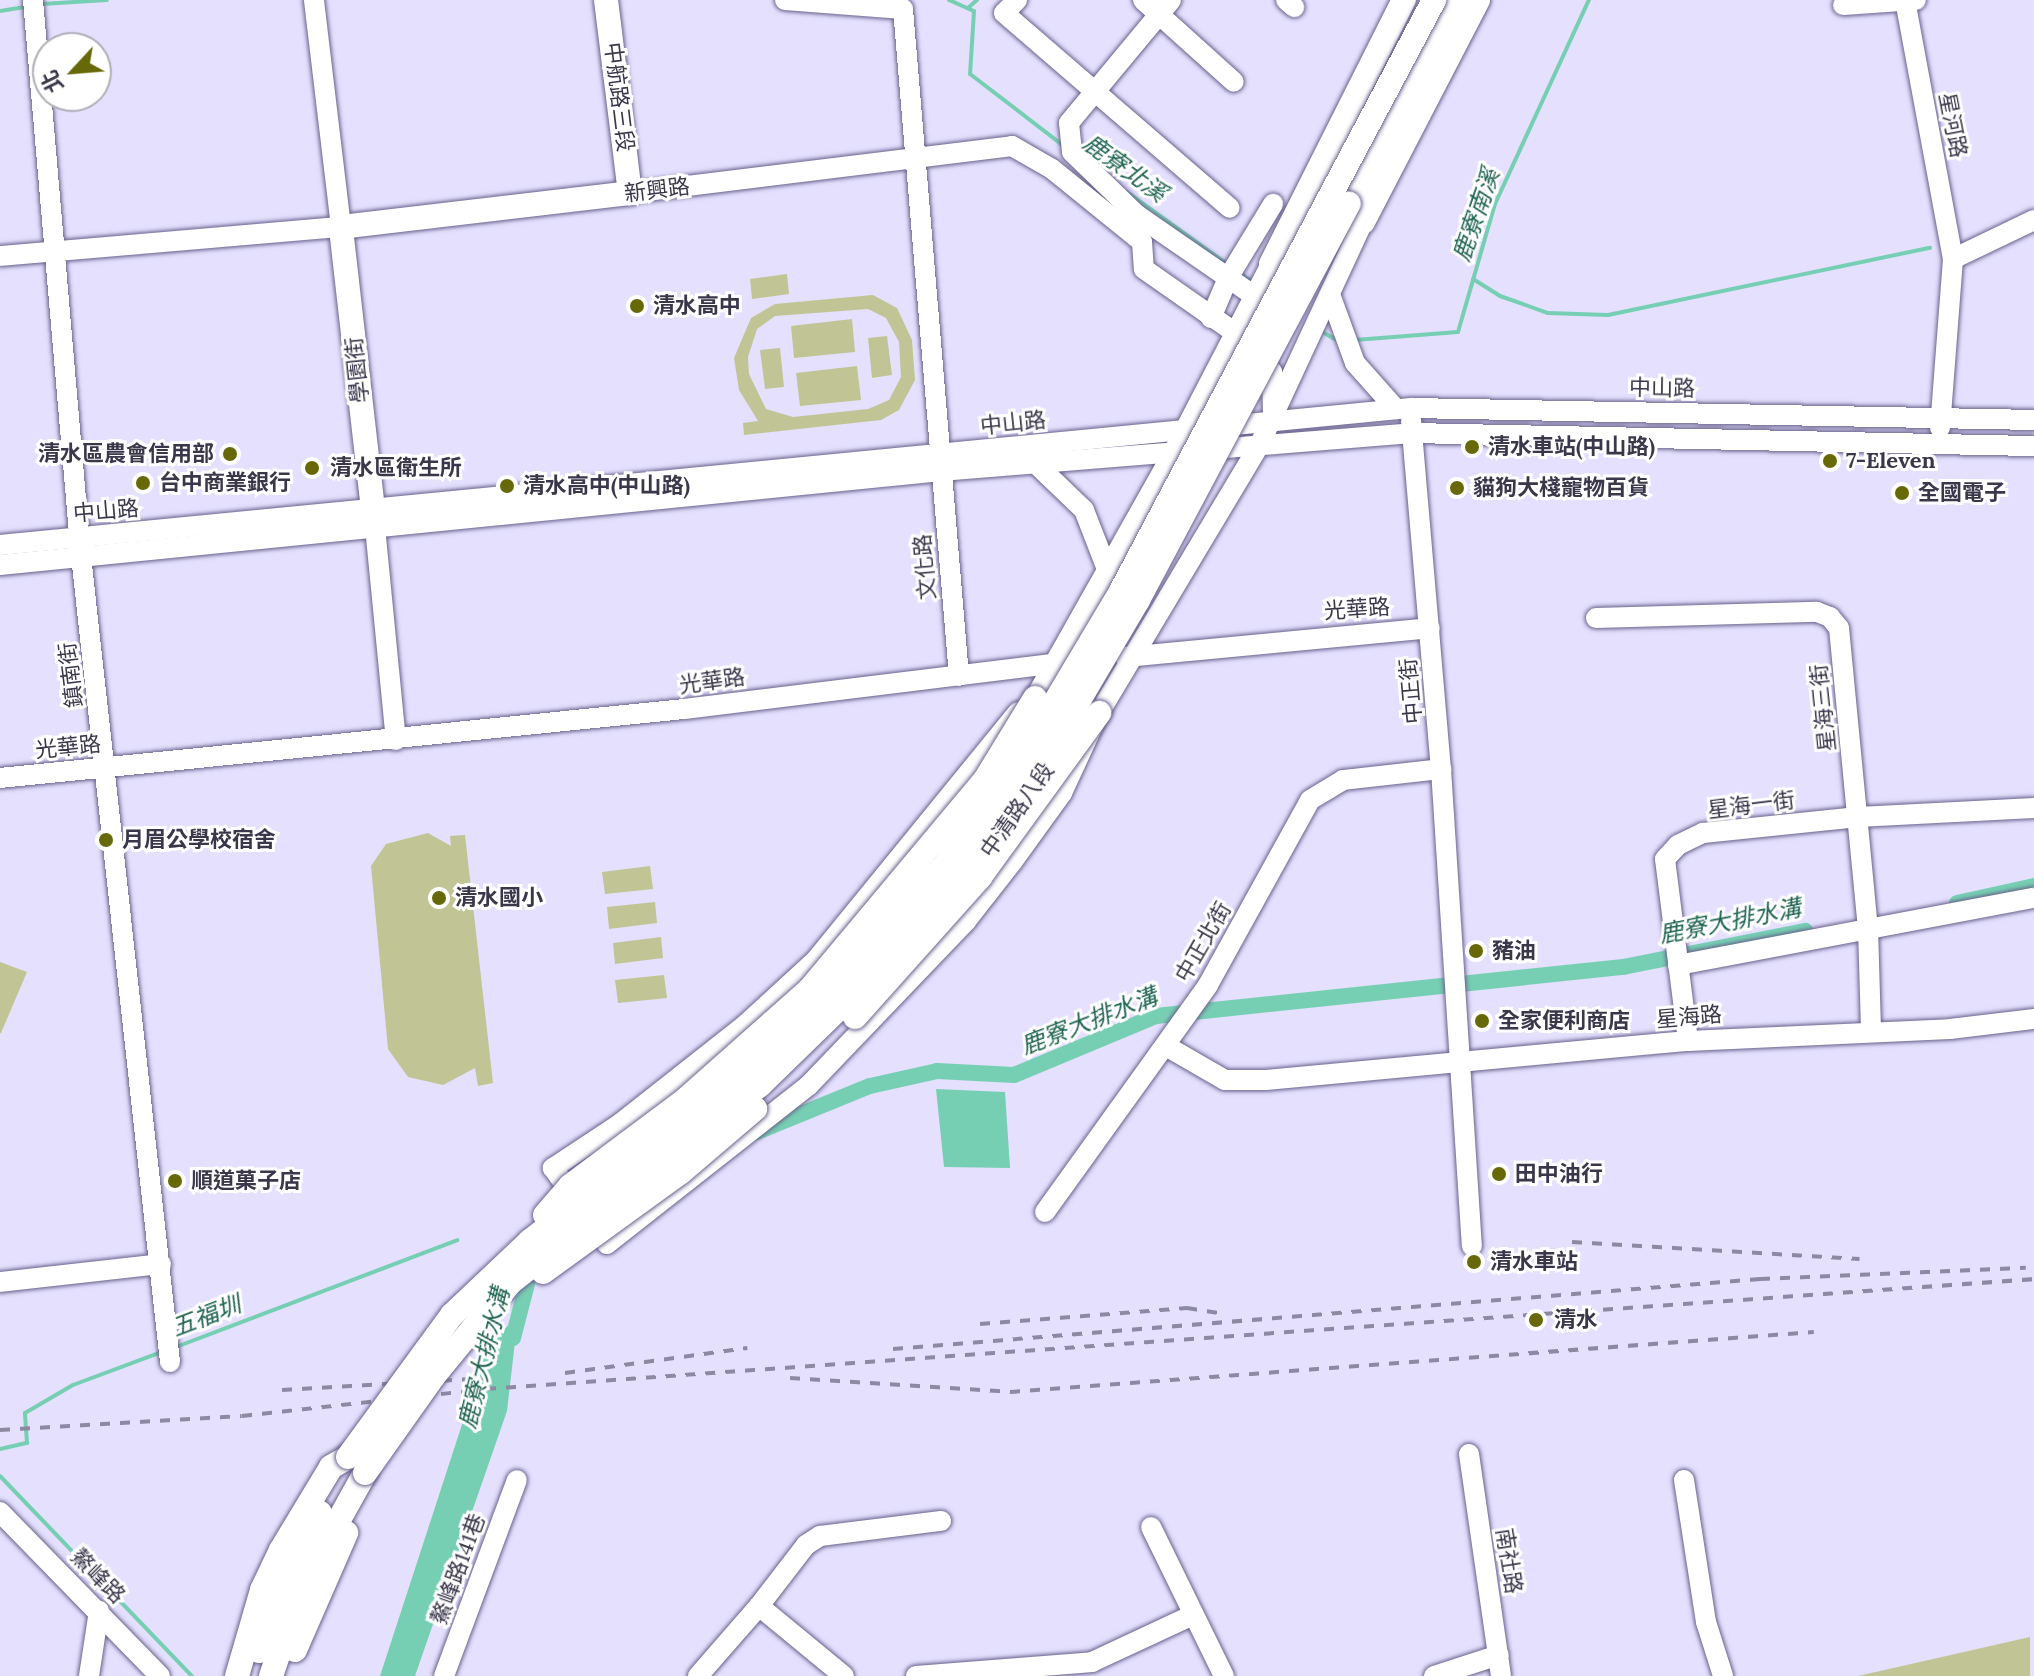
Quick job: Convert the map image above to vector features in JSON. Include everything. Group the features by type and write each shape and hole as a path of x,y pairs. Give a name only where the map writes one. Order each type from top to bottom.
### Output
{"main road":[{"name":"中航路三段","path":"606,0 630,193"},
{"path":"1271,264 1404,0"},
{"path":"502,1266 728,1086 822,1002 945,865 1046,717 1121,591 1434,0"},
{"path":"271,1676 301,1588 356,1465 497,1300 573,1229 760,1085 876,972 957,878 1068,719 1138,600 1455,0"},
{"path":"1363,222 1478,0"},
{"name":"新興路","path":"341,227 630,193"},
{"name":"學園街","path":"341,227 374,516"},
{"path":"250,1676 291,1569 356,1465 413,1363 570,1186 685,1100 810,989 985,780 1036,697"},
{"path":"497,1300 680,1173 851,1021 980,877 1099,713"},
{"path":"237,1676 262,1590 281,1550 331,1467 356,1465"},
{"path":"287,1676 343,1543 356,1465"}],"street":[{"name":"學園街","path":"314,0 341,227"},
{"name":"文化路","path":"785,0 903,9 913,159 943,462 959,676"},
{"path":"1017,0 1004,13 1230,208"},
{"path":"1843,5 1909,1"},
{"name":"星河路","path":"1909,1 1953,259 1939,418 1942,444"},
{"path":"1234,82 1158,5 1069,123 1072,152 1137,215 1253,295"},
{"name":"鎮南街","path":"34,8 81,546 169,1354"},
{"name":"新興路","path":"630,193 1012,146 1052,169 1142,242 1144,269 1236,336 1272,372 1273,420"},
{"path":"1211,318 1228,278 1273,204"},
{"path":"1953,259 2034,220"},
{"name":"中清路八段","path":"1036,697 1013,716 816,960 732,1035 621,1123 553,1168 607,1244 791,1100 869,1027 966,921 1013,861 1062,793 1099,713 1259,446 1331,297 1363,222"},
{"name":"新興路","path":"0,256 341,227"},
{"path":"1036,697 1052,662 1108,572 1174,451 1271,264"},
{"path":"1331,297 1355,363 1404,409"},
{"name":"中山路","path":"0,565 81,546 294,520 374,516 943,462 1185,427 1404,409 2034,420"},
{"name":"中正街","path":"1404,409 1411,433 1430,628 1472,1246"},
{"name":"中山路","path":"943,462 1034,462 1411,433 2034,446"},
{"path":"1034,462 1084,510 1108,572"},
{"name":"學園街","path":"374,516 396,740"},
{"name":"中山路","path":"0,545 81,546"},
{"name":"星海三街","path":"1596,618 1817,612 1830,617 1839,628 1868,928 1871,1031"},
{"name":"光華路","path":"0,778 396,740 959,676 1052,662 1430,628"},
{"name":"中正北街","path":"1045,1212 1208,985 1310,800 1343,780 1441,769"},
{"name":"星海一街","path":"1688,1041 1665,859 1678,845 1703,833 1858,817 2034,808"},
{"path":"1678,965 2034,898"},
{"name":"星海路","path":"1166,1046 1225,1080 1461,1065 1688,1041 1950,1029 2034,1019"},
{"path":"0,1282 161,1264"},
{"name":"南社路","path":"1469,1454 1500,1666"},
{"name":"鰲峰路141巷","path":"444,1676 517,1480"},
{"path":"1684,1480 1706,1622 1723,1676"},
{"name":"鰲峰路","path":"0,1512 160,1676"},
{"path":"698,1676 759,1606 806,1545 820,1536 941,1521"},
{"path":"1151,1527 1224,1676"},
{"path":"759,1606 844,1676"},
{"path":"89,1676 99,1611"},
{"path":"916,1676 1092,1662 1193,1615"},
{"path":"1434,1676 1500,1666"}],"shaded area":[{"path":"787,274 789,294 752,299 750,279"},
{"path":"873,295 897,308 912,340 915,380 899,410 881,420 744,435 743,423 758,421 739,390 734,358 751,318 775,304","holes":["868,309 886,318 899,342 901,377 889,400 868,409 793,417 766,409 749,374 748,357 757,329 775,316"]},
{"path":"852,319 855,352 794,358 791,326"},
{"path":"887,336 892,375 872,378 868,338"},
{"path":"780,348 784,387 765,389 760,350"},
{"path":"857,366 861,400 800,406 796,373"},
{"path":"428,833 451,846 450,836 465,835 493,1083 478,1086 475,1068 443,1085 408,1077 388,1049 371,866 386,844"},
{"path":"650,866 653,889 605,894 602,872"},
{"path":"655,902 657,923 609,929 607,907"},
{"path":"661,937 663,958 615,964 613,943"},
{"path":"0,962 27,972 1,1033 0,1033"},
{"path":"664,975 667,998 618,1003 615,980"},
{"path":"2030,1637 2030,1676 1858,1676"}],"water":[{"path":"936,1089 1005,1092 1010,1168 944,1167"},
{"path":"518,1316 507,1411 415,1676 380,1676 470,1400 480,1353"}],"waterway":[{"name":"鹿寮北溪","path":"42,4 107,0"},
{"name":"鹿寮北溪","path":"949,0 974,11 970,74 1065,147"},
{"path":"968,8 977,0"},
{"name":"鹿寮南溪","path":"1355,340 1458,332 1495,204 1589,0"},
{"name":"鹿寮北溪","path":"0,11 25,7"},
{"name":"鹿寮北溪","path":"1127,192 1227,264"},
{"path":"1473,279 1500,296 1548,313 1608,315 1930,248"},
{"name":"鹿寮北溪","path":"1237,271 1253,283"},
{"name":"鹿寮北溪","path":"1319,330 1338,341"},
{"name":"鹿寮大排水溝","path":"1957,903 2034,886"},
{"name":"鹿寮大排水溝","path":"757,1132 870,1086 937,1071 1014,1075 1156,1016 1623,967 1805,931"},
{"name":"五福圳","path":"176,1347 457,1240"},
{"name":"鹿寮大排水溝","path":"513,1338 529,1276 536,1270"},
{"name":"五福圳","path":"0,1449 27,1443 25,1413 73,1385 164,1351"},
{"path":"0,1476 192,1676"}],"railway":[{"path":"1572,1242 1859,1259"},
{"path":"893,1349 1760,1279 2026,1268"},
{"path":"0,1430 242,1416 486,1389 2034,1279"},
{"path":"980,1324 1187,1308 1225,1314"},
{"path":"790,1378 1010,1392 1814,1332"},
{"path":"565,1373 747,1348"},
{"path":"282,1390 489,1378"}],"place":[{"name":"清水高中","path":"637,306"},
{"name":"清水車站(中山路)","path":"1472,447"},
{"name":"清水區農會信用部","path":"230,454"},
{"name":"7-Eleven","path":"1830,461"},
{"name":"清水區衛生所","path":"312,468"},
{"name":"台中商業銀行","path":"143,483"},
{"name":"清水高中(中山路)","path":"507,486"},
{"name":"貓狗大棧寵物百貨","path":"1457,488"},
{"name":"全國電子","path":"1902,493"},
{"name":"月眉公學校宿舍","path":"106,840"},
{"name":"清水國小","path":"439,898"},
{"name":"豬油","path":"1476,951"},
{"name":"全家便利商店","path":"1482,1021"},
{"name":"田中油行","path":"1499,1174"},
{"name":"順道菓子店","path":"175,1181"},
{"name":"清水車站","path":"1474,1262"},
{"name":"清水","path":"1536,1320"}]}
